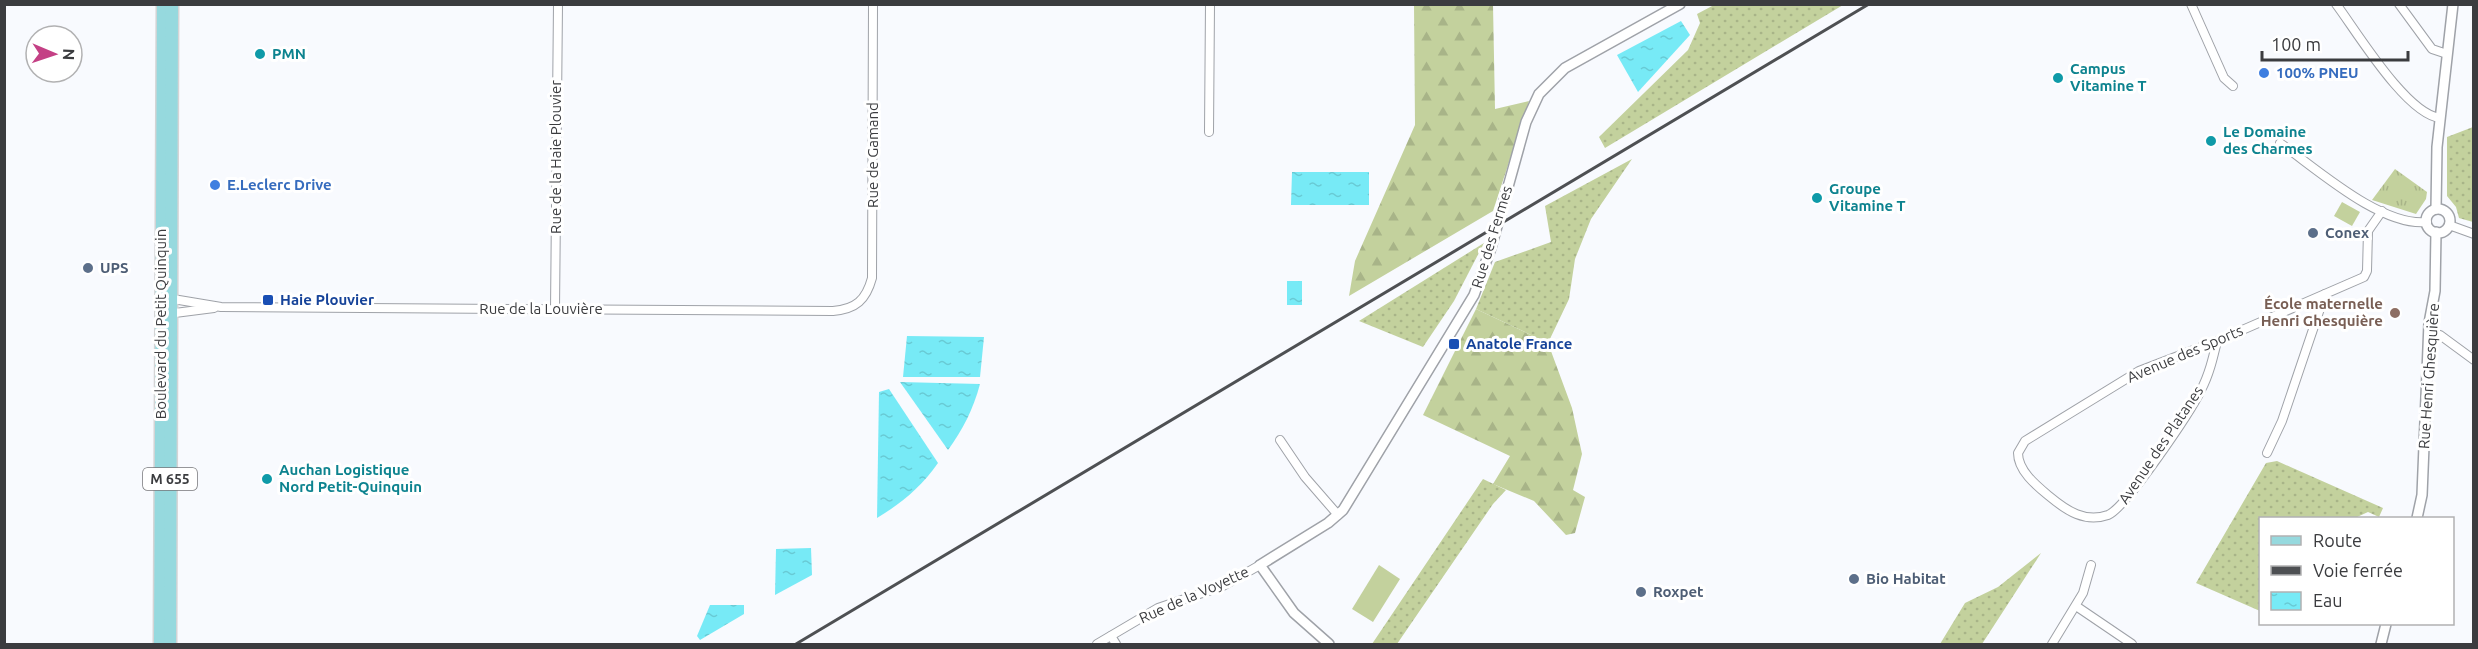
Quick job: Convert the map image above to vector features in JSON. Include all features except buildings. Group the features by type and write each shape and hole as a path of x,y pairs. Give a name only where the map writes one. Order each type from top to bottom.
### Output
{"main road":[{"name":"Boulevard du Petit Quinquin","path":"163,4 170,645"},
{"name":"Boulevard du Petit Quinquin","path":"166,298 172,4"},
{"name":"Boulevard du Petit Quinquin","path":"160,645 166,314"}],"street":[{"name":"Rue de la Haie Plouvier","path":"555,310 558,4"},
{"name":"Rue de Gamand","path":"860,303 867,296 873,267 873,4"},
{"path":"1209,132 1210,4"},
{"name":"Rue des Fermes","path":"1260,565 1338,514 1355,493 1474,295 1500,217 1526,122 1539,94 1565,68 1680,4"},
{"path":"2191,4 2224,78 2233,86"},
{"path":"2336,4 2406,99 2426,115 2440,118"},
{"path":"2399,4 2432,49 2447,54"},
{"path":"2436,209 2440,118 2453,4"},
{"path":"2280,143 2364,202 2382,212 2410,221 2427,222"},
{"path":"2436,209 2429,214 2427,222 2429,228 2442,232 2449,225"},
{"path":"2436,209 2447,213 2449,225"},
{"name":"Avenue des Sports","path":"2113,512 2093,518 2080,516 2064,507 2041,489 2025,472 2018,459 2021,444 2036,432 2139,371 2217,341 2366,275 2368,231 2382,212"},
{"path":"2449,225 2474,234"},
{"name":"Rue Henri Ghesquière","path":"2417,517 2422,484 2436,232"},
{"path":"2267,453 2282,421 2325,294"},
{"name":"Rue de la Louvière","path":"166,298 222,307"},
{"name":"Rue de la Louvière","path":"166,314 222,307 833,311 847,309 860,303"},
{"path":"2429,332 2440,335 2474,360"},
{"name":"Avenue des Platanes","path":"2113,512 2128,497 2198,396 2217,341"},
{"path":"1280,440 1305,477 1338,514"},
{"path":"1260,565 1289,607 1329,645"},
{"name":"Rue de la Voyette","path":"1097,645 1158,608 1223,585 1260,565"},
{"path":"2052,645 2085,588 2091,566"},
{"path":"2076,606 2132,645"},
{"path":"2380,645 2386,625"},
{"path":"1111,636 1116,645"}],"green space":[{"path":"1414,5 1493,5 1495,109 1529,101 1493,211 1349,296 1355,261 1415,125"},
{"path":"1714,5 1843,5 1605,148 1599,137 1688,50 1700,23 1697,14"},
{"path":"2473,127 2473,222 2459,218 2456,207 2447,196 2447,137"},
{"path":"1632,159 1591,219 1575,259 1569,299 1548,343 1476,309 1495,262 1551,242 1545,206"},
{"path":"2395,169 2427,192 2426,199 2416,214 2372,200"},
{"path":"2342,202 2360,212 2352,226 2334,216"},
{"path":"1484,243 1454,301 1423,347 1359,321"},
{"path":"1476,309 1548,343 1572,408 1582,454 1573,490 1585,497 1575,533 1566,535 1534,501 1493,484 1510,456 1423,415"},
{"path":"2277,461 2383,508 2379,517 2368,512 2357,517 2259,517 2259,611 2196,583 2266,463"},
{"path":"1483,479 1506,490 1493,504 1397,644 1372,644"},
{"path":"2041,553 1982,644 1940,644 1965,603 1998,587"},
{"path":"1379,565 1400,579 1373,622 1352,609"}],"water":[{"path":"1681,21 1690,35 1638,92 1617,55"},
{"path":"1292,172 1369,172 1369,205 1291,205"},
{"path":"1287,281 1302,281 1302,305 1287,305"},
{"path":"907,336 984,337 980,377 903,377"},
{"path":"900,382 980,384 967,419 948,450"},
{"path":"889,389 938,463 911,494 877,518 879,392"},
{"path":"811,548 812,575 775,595 776,549"},
{"path":"710,605 744,605 744,614 700,640 697,636"}],"railway":[{"path":"796,644 1869,4"}],"place":[{"name":"PMN","path":"260,54"},
{"name":"100% PNEU","path":"2264,73"},
{"name":"Campus Vitamine T","path":"2058,78"},
{"name":"Le Domaine des Charmes","path":"2211,141"},
{"name":"E.Leclerc Drive","path":"215,185"},
{"name":"Groupe Vitamine T","path":"1817,198"},
{"name":"Conex","path":"2313,233"},
{"name":"UPS","path":"88,268"},
{"name":"Haie Plouvier","path":"268,300"},
{"name":"École maternelle Henri Ghesquière","path":"2395,313"},
{"name":"Anatole France","path":"1454,344"},
{"name":"Auchan Logistique Nord Petit-Quinquin","path":"267,479"},
{"name":"Bio Habitat","path":"1854,579"},
{"name":"Roxpet","path":"1641,592"}]}
